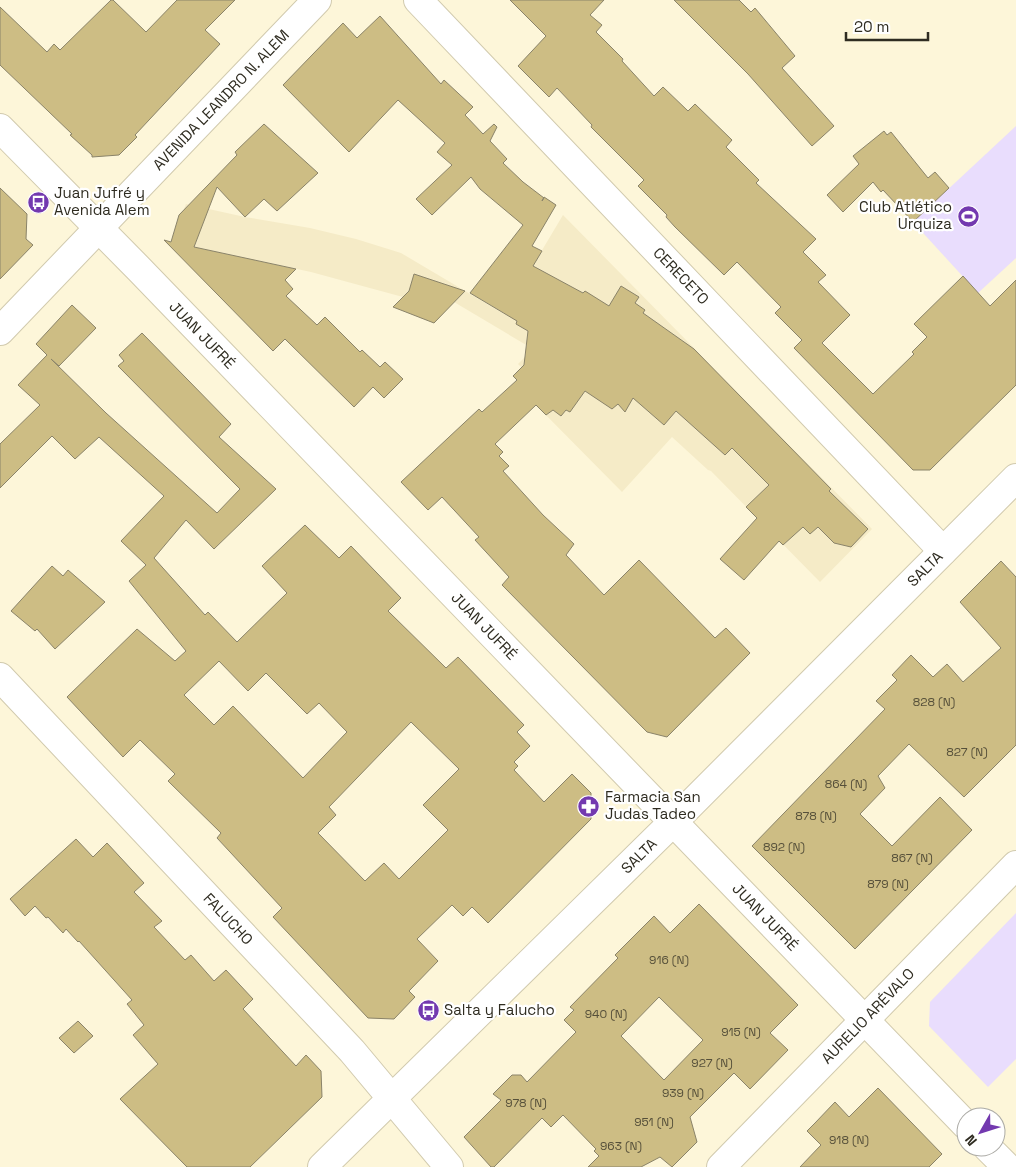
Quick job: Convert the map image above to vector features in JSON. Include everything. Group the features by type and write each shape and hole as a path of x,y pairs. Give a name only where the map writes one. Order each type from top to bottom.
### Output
{"street":[{"name":"AVENIDA LEANDRO N. ALEM","path":"0,331 317,0"},
{"name":"CERECETO","path":"418,0 943,551"},
{"name":"JUAN JUFRÉ","path":"0,128 956,1115"},
{"name":"SALTA","path":"322,1167 673,822 1016,478"},
{"name":"FALUCHO","path":"0,677 352,1051 449,1167"},
{"name":"AURELIO ARÉVALO","path":"721,1167 1016,865"},
{"path":"997,1157 1007,1167"}],"shaded area":[{"name":"Club Atlético Urquiza","path":"1016,126 1016,258 978,293 913,222"},
{"path":"186,204 245,217 310,228 356,239 401,253 504,314 563,215 872,529 820,582 711,471 672,437 622,492 536,405 547,393 518,364 533,349 454,302 447,309 311,272 171,242"},
{"path":"1016,913 1016,1059 988,1087 929,1026 930,1002"}],"building":[{"path":"111,0 146,32 177,0 235,0 205,30 220,44 135,135 137,137 119,155 92,157 70,135 72,134 0,65 0,7 47,52 54,44 60,50"},
{"path":"510,0 604,0 590,15 602,25 596,32 623,59 622,61 654,96 663,87 688,111 695,104 732,140 726,147 759,180 756,183 816,239 803,252 826,275 818,282 850,315 822,343 873,394 914,354 912,352 927,337 914,324 963,276 990,306 1016,280 1016,385 930,470 913,470 794,348 802,340 775,313 781,307 737,262 724,275 675,227 666,217 667,215 638,186 644,180 591,127 592,125 557,88 549,97 518,66 546,36"},
{"path":"674,0 739,0 751,12 755,8 795,56 782,68 834,126 812,146 748,74"},
{"path":"380,16 441,84 444,80 473,107 465,115 483,134 494,124 497,127 490,141 507,159 503,163 523,182 556,205 532,246 542,251 533,266 583,293 585,291 609,306 621,286 639,297 635,303 645,310 643,313 694,349 831,489 829,491 868,529 851,547 834,543 818,527 810,534 803,527 783,545 779,541 744,580 720,559 757,518 746,507 769,485 732,448 725,455 676,411 664,425 633,398 625,412 618,404 612,409 585,391 570,412 566,410 561,416 553,410 546,415 536,405 495,444 503,452 499,456 509,466 503,471 543,515 574,544 566,555 604,595 639,560 715,638 726,628 750,653 667,737 647,732 502,585 509,577 475,540 479,537 442,497 428,510 401,482 479,409 482,412 517,380 513,376 524,365 528,331 516,324 517,321 470,293 523,225 480,189 471,177 432,215 416,199 452,165 437,152 445,143 398,100 349,152 283,85 343,23 357,38"},
{"path":"264,124 318,173 277,211 264,199 245,217 217,187 194,247 296,269 285,280 293,289 286,296 317,325 325,317 360,352 362,350 380,367 385,362 403,379 384,398 373,387 354,407 285,339 273,351 164,240 171,242 179,215 237,155 235,152"},
{"path":"884,131 887,135 891,132 928,178 935,172 949,188 913,222 873,182 843,212 827,195 859,164 853,156"},
{"path":"0,188 27,214 26,239 33,245 0,279"},
{"path":"414,274 465,291 434,323 393,307 409,291"},
{"path":"72,305 96,328 59,366 51,359 106,413 217,513 240,489 118,366 124,361 119,355 142,333 231,424 219,437 276,489 214,549 186,520 154,558 205,615 208,612 237,642 287,593 262,566 305,525 339,558 351,546 401,598 388,611 446,668 458,657 524,725 517,732 530,746 514,762 518,766 514,770 544,802 572,774 591,793 591,819 488,923 472,907 463,916 452,905 417,939 438,961 409,991 415,997 394,1019 368,1018 273,917 282,908 217,838 221,833 168,781 175,774 140,740 123,757 67,697 137,629 175,661 186,651 129,581 146,565 121,541 164,496 99,437 75,459 52,436 0,488 0,444 40,405 18,385 47,355 36,344","holes":["219,661 248,691 266,673 307,714 319,703 347,732 303,778 233,706 214,725 184,695","411,722 459,769 423,805 448,830 399,879 384,863 365,881 318,833 336,815 329,807"]},
{"path":"1001,561 1016,577 1016,745 964,797 909,744 878,776 885,788 860,814 892,846 940,797 972,830 855,949 752,846 885,709 876,701 897,680 892,675 911,655 933,677 947,664 963,682 1001,648 960,602"},
{"path":"52,566 63,576 68,570 105,602 55,649 37,629 35,631 11,611"},
{"path":"76,839 93,857 107,843 144,883 134,892 162,921 154,927 185,960 191,955 214,981 226,970 253,999 243,1009 296,1066 306,1055 321,1071 322,1097 250,1167 187,1167 120,1099 158,1064 133,1035 144,1025 127,1004 132,1000 66,929 63,933 35,906 25,916 10,899"},
{"path":"699,904 798,1005 770,1033 788,1050 750,1089 734,1073 690,1117 697,1142 672,1167 660,1157 641,1167 588,1167 599,1156 594,1151 596,1149 563,1115 551,1127 542,1118 494,1167 491,1167 464,1137 501,1100 493,1094 512,1075 521,1075 527,1082 576,1032 564,1020 574,1010 570,1007 618,958 615,955 654,916 670,933","holes":["659,997 703,1040 664,1080 621,1036"]},
{"path":"78,1021 93,1036 74,1053 59,1038"},
{"path":"878,1088 942,1154 929,1167 800,1167 821,1145 807,1131 835,1102 849,1117"}],"place":[{"name":"Juan Jufré y Avenida Alem","path":"38,202"},
{"name":"Club Atlético Urquiza","path":"968,216"},
{"name":"Farmacia San Judas Tadeo","path":"589,806"},
{"name":"Salta y Falucho","path":"428,1010"}]}
